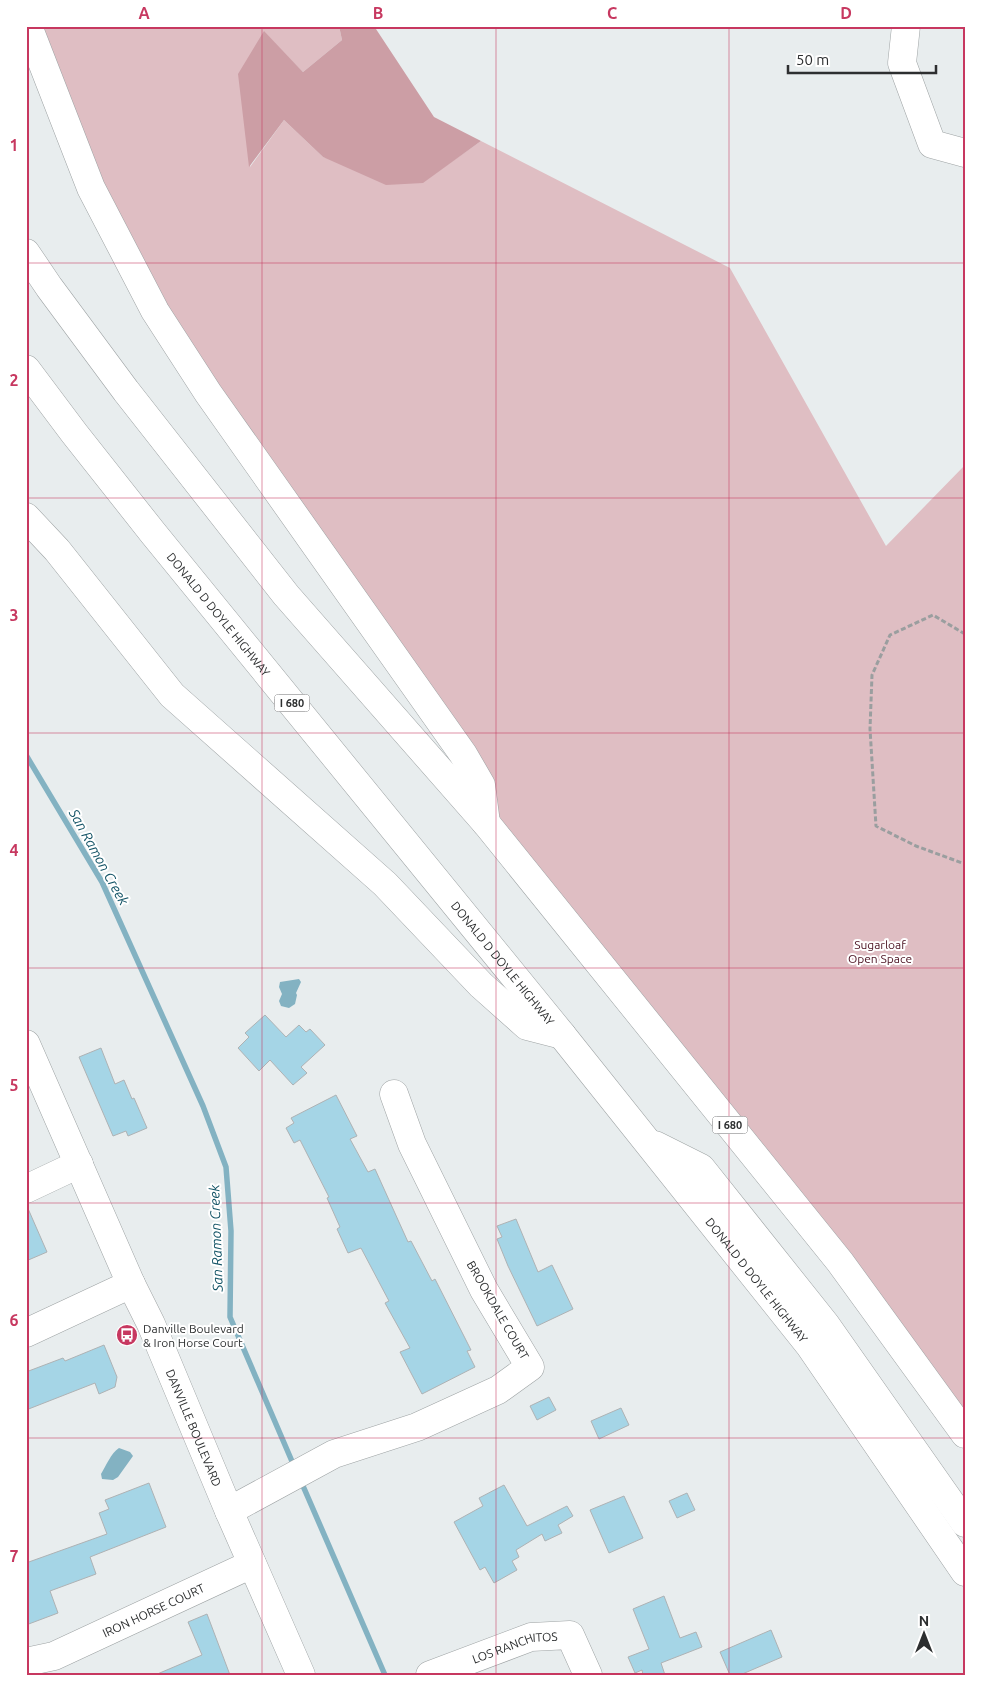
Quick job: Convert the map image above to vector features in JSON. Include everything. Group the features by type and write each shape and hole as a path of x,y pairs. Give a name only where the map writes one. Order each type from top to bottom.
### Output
{"main road":[{"path":"28,26 91,188 155,311 208,392 464,754 481,785 486,823"},
{"path":"906,26 902,63 932,144 965,153"},
{"name":"I 680","path":"26,253 48,287 126,391 286,595 486,823 840,1262 965,1434"},
{"name":"DONALD D DOYLE HIGHWAY","path":"26,368 74,434 153,533 562,1035 810,1346 965,1572"},
{"path":"26,517 57,550 172,695 384,884 481,985 527,1026 562,1035"},
{"name":"DANVILLE BOULEVARD","path":"28,1055 79,1164 131,1284 151,1324 229,1511 302,1675"},
{"name":"BROOKDALE COURT","path":"229,1511 334,1454 418,1427 498,1390 530,1367 484,1290 412,1144 394,1094"},
{"name":"I 680","path":"647,1141 701,1168 826,1325 965,1523"},
{"path":"26,1189 79,1164"},
{"path":"26,1333 131,1284"},
{"name":"IRON HORSE COURT","path":"26,1662 46,1665 252,1564"},
{"name":"LOS RANCHITOS","path":"440,1671 532,1637 570,1635 588,1675"}],"path":[{"path":"965,634 933,615 890,635 872,675 870,729 876,826 916,846 965,864"}],"green space":[{"name":"Sugarloaf Open Space","path":"28,26 339,26 342,40 303,72 264,32 250,167 284,120 323,157 423,182 481,141 730,268 886,546 965,465 965,1434 486,823 481,785 155,311"}],"shaded area":[{"path":"339,26 374,26 434,117 481,141 423,183 386,185 323,157 284,120 249,167 238,74 264,31 303,72 342,40"}],"water":[{"path":"299,979 301,982 296,993 295,1004 289,1008 281,1006 279,1001 282,994 279,987 280,982"},
{"path":"119,1448 130,1452 133,1456 118,1477 113,1480 102,1479 101,1474 111,1456"}],"building":[{"path":"265,1015 286,1037 299,1025 306,1032 310,1029 325,1045 301,1067 307,1073 293,1085 270,1060 259,1071 238,1048 249,1037 245,1033"},
{"path":"101,1048 115,1084 124,1080 147,1128 128,1136 126,1131 113,1136 79,1057"},
{"path":"336,1095 357,1136 350,1139 368,1172 375,1169 408,1242 411,1241 432,1281 435,1279 471,1350 467,1351 475,1367 422,1394 400,1352 410,1348 385,1303 389,1301 361,1248 348,1253 337,1229 340,1227 327,1198 329,1197 300,1140 294,1143 286,1128 294,1123 291,1118"},
{"path":"26,1204 47,1252 26,1261"},
{"path":"516,1219 538,1272 552,1265 573,1309 537,1326 497,1239 502,1237 497,1226"},
{"path":"104,1345 117,1377 115,1387 99,1394 95,1383 26,1410 26,1372 63,1358 65,1361"},
{"path":"549,1397 556,1410 537,1420 530,1406"},
{"path":"621,1408 629,1425 599,1439 591,1421"},
{"path":"149,1483 166,1527 90,1557 96,1574 50,1591 58,1613 26,1625 26,1563 107,1534 99,1513 109,1509 105,1500"},
{"path":"504,1485 527,1526 567,1506 573,1516 558,1525 562,1533 545,1541 542,1534 516,1550 519,1557 512,1561 517,1570 494,1583 485,1567 480,1570 454,1522 483,1506 479,1498"},
{"path":"687,1493 695,1510 677,1518 669,1501"},
{"path":"624,1496 643,1538 609,1553 590,1510"},
{"path":"664,1596 680,1638 696,1632 702,1647 661,1663 665,1675 643,1675 642,1670 635,1673 628,1657 649,1649 633,1609"},
{"path":"207,1614 230,1675 155,1675 202,1655 188,1622"},
{"path":"771,1630 782,1657 740,1675 730,1675 720,1652"}],"waterway":[{"name":"San Ramon Creek","path":"26,755 102,882 203,1106 226,1167 231,1231 230,1317 294,1466"},
{"name":"San Ramon Creek","path":"300,1479 385,1675"}],"place":[{"name":"Danville Boulevard & Iron Horse Court","path":"127,1335"}]}
